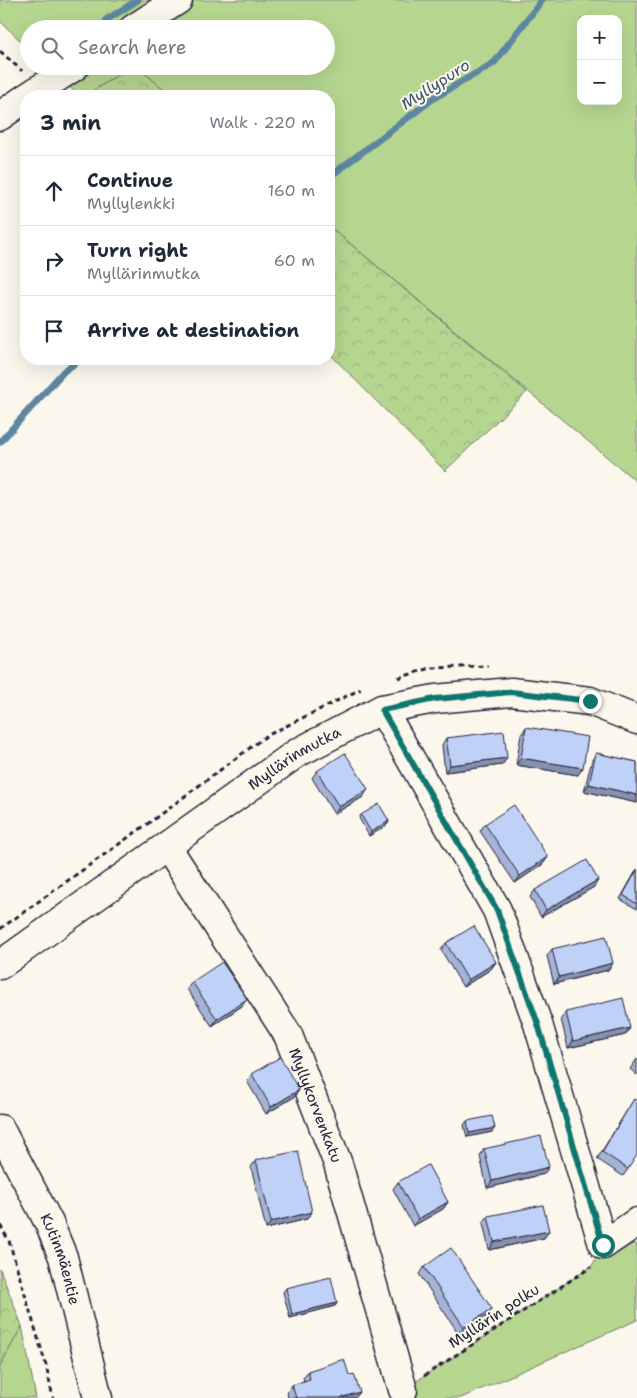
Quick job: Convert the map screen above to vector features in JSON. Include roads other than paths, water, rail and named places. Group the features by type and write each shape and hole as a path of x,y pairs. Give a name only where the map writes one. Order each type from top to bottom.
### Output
{"street":[{"path":"147,20 178,0"},
{"path":"39,90 61,75"},
{"path":"0,116 20,102"},
{"name":"Myllärinmutka","path":"0,965 297,753 382,710 435,699 511,692 590,701 637,720"},
{"path":"382,710 497,910 538,1024 603,1245 637,1222"},
{"name":"Myllykorvenkatu","path":"167,847 288,1035 338,1164 403,1390"},
{"name":"Kutinmäentie","path":"0,1129 49,1222 63,1257 98,1398"}],"waterway":[{"path":"106,20 138,0"},
{"name":"Myllypuro","path":"335,172 434,98 494,63 542,0"},
{"name":"Myllypuro","path":"0,442 64,371 72,365"}]}
